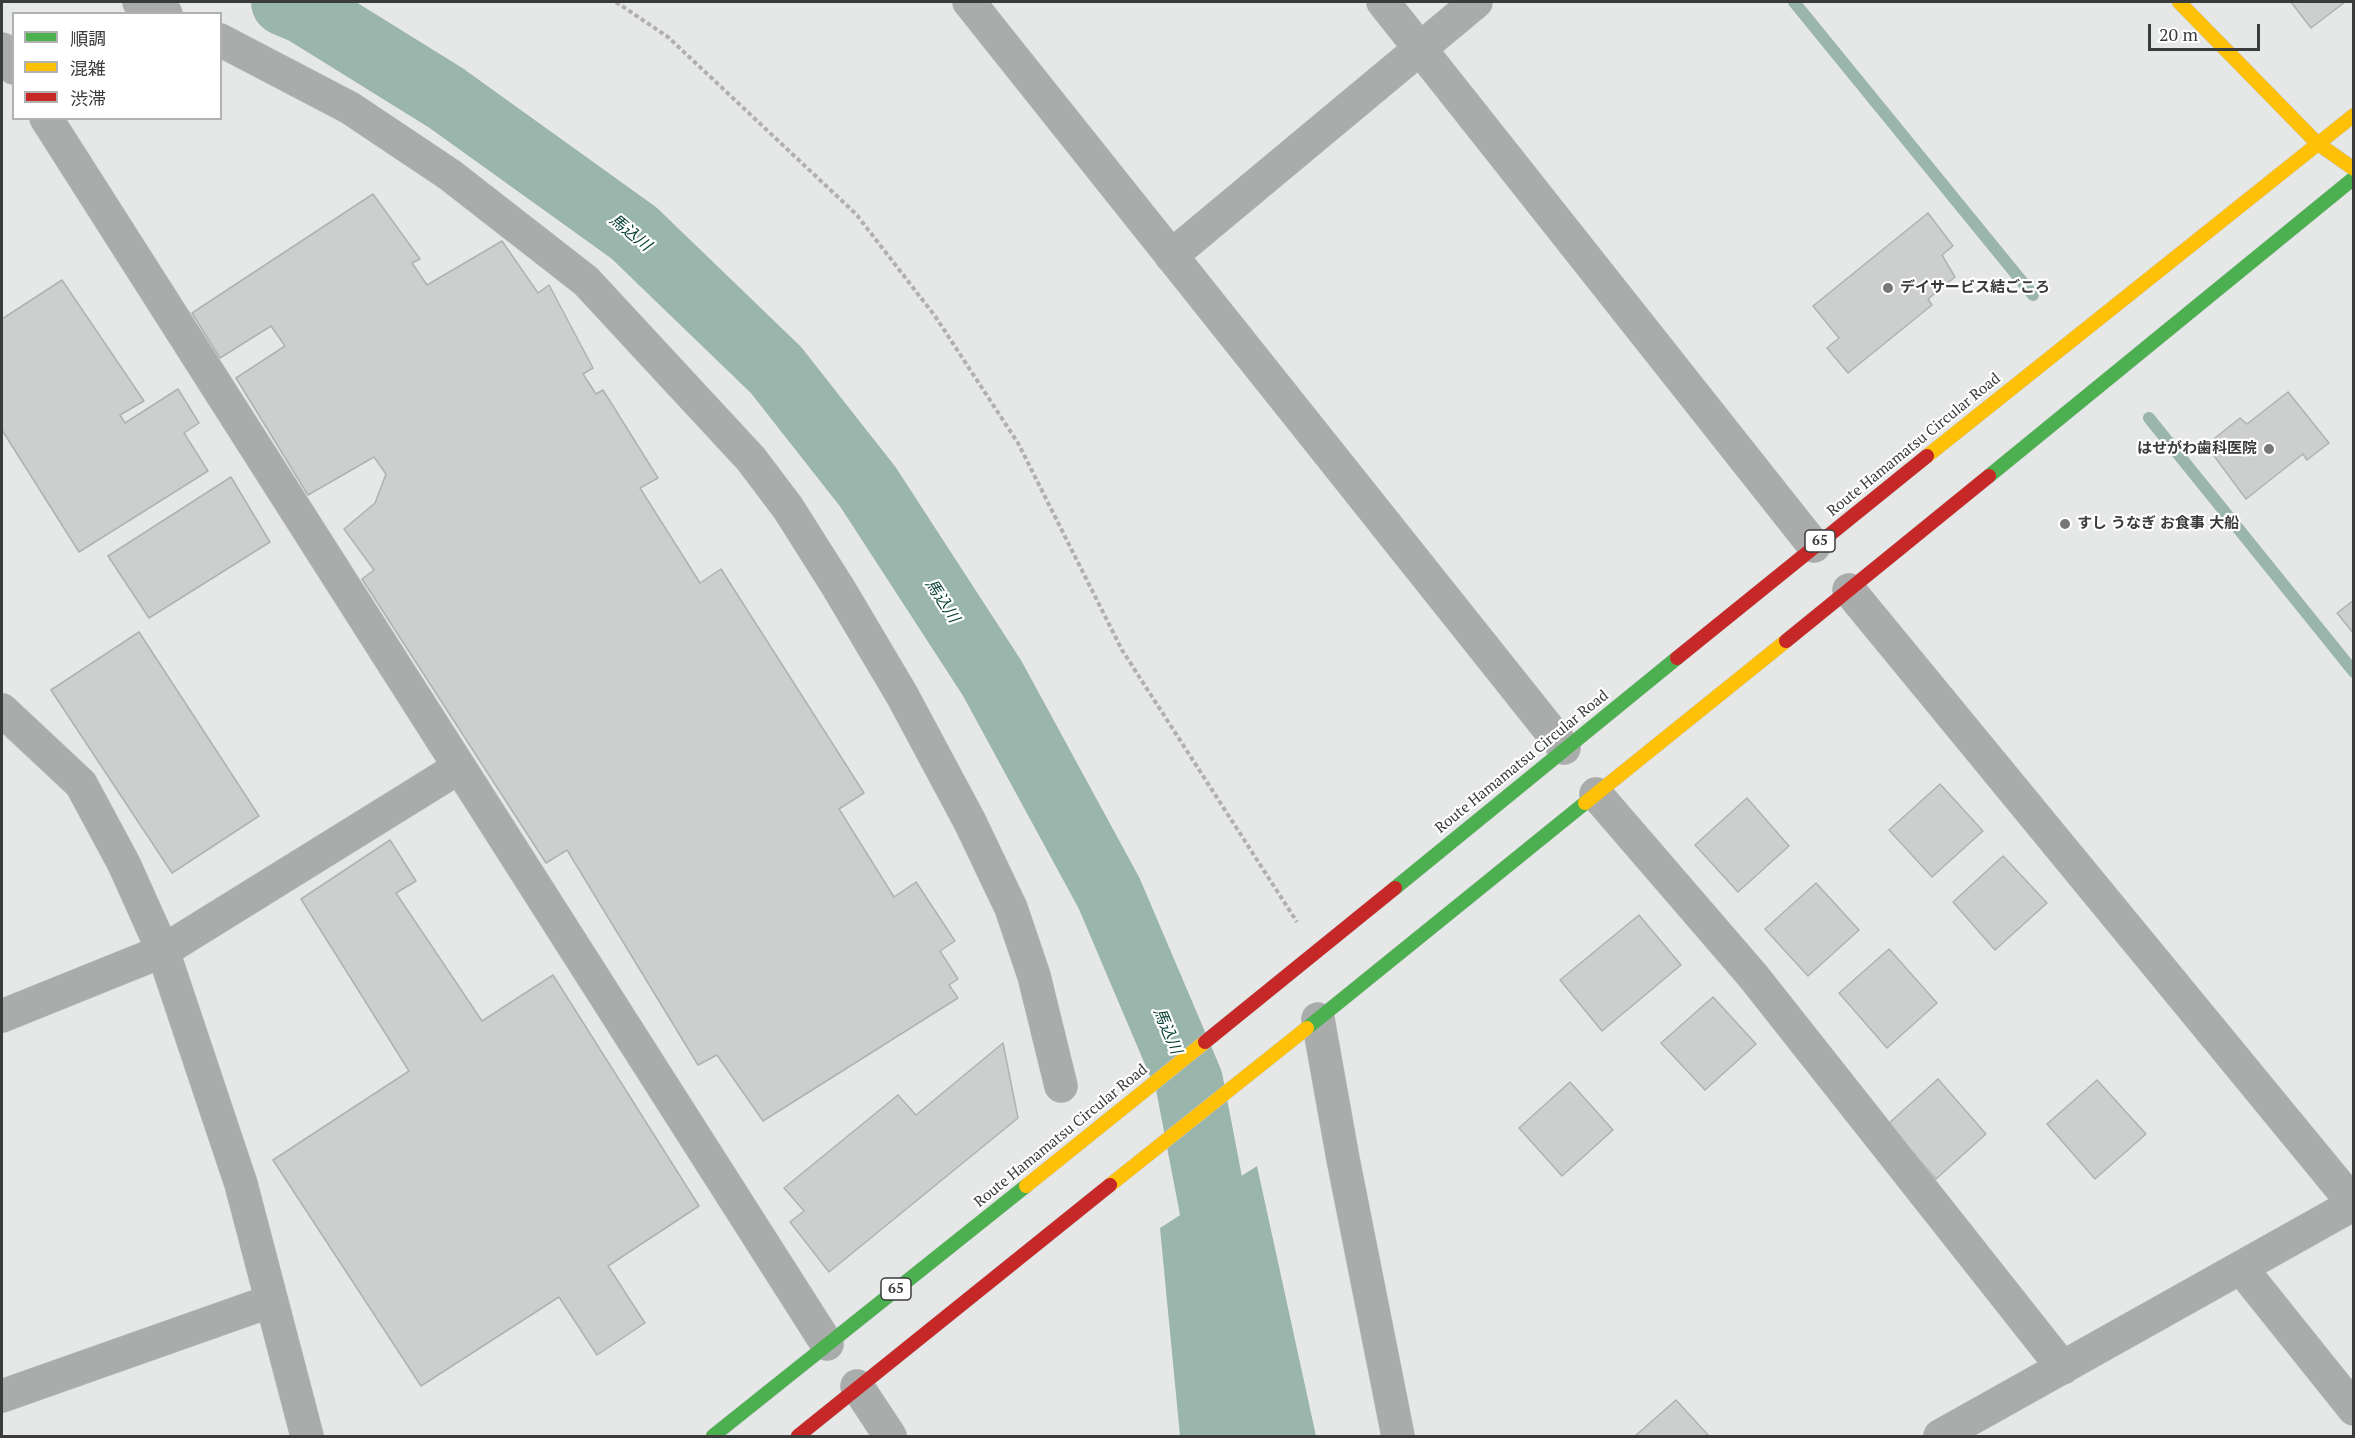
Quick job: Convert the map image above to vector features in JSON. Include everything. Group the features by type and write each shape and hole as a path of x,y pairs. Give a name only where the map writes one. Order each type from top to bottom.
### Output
{"main road":[{"path":"2179,2 2317,143 2354,169"},
{"name":"Route Hamamatsu Circular Road","path":"713,1437 1292,973 1564,748 1814,546 2354,115"},
{"path":"798,1437 857,1386 1314,1022 1849,590 2354,178"}],"street":[{"path":"139,2 162,12"},
{"path":"1383,2 1814,546"},
{"path":"1170,256 1476,2"},
{"path":"976,4 1170,256 1564,748"},
{"path":"222,41 350,108 450,175 586,281 751,459 788,508 838,587 902,695 970,822 1011,908 1034,976 1061,1086"},
{"path":"2,49 12,65"},
{"path":"47,120 827,1344"},
{"path":"1849,590 2354,1204 1940,1437"},
{"path":"4,718 81,784 124,864 163,951 241,1184 307,1437"},
{"path":"2,1016 163,951 458,768"},
{"path":"1596,794 1753,976 2063,1368"},
{"path":"1314,1022 1398,1437"},
{"path":"2241,1268 2354,1409"},
{"path":"2,1396 271,1300"},
{"path":"857,1386 890,1437"}],"path":[{"path":"616,2 668,37 856,214 935,316 1018,443 1122,650 1315,954"}],"shaded area":[{"path":"1257,1166 1316,1436 1180,1436 1160,1228"}],"building":[{"path":"2291,2 2345,2 2311,28"},
{"path":"373,194 420,259 412,263 427,285 502,241 538,293 549,285 593,368 583,374 596,394 603,390 658,478 640,488 700,583 721,569 864,793 839,809 894,897 916,882 955,941 940,951 958,979 949,985 958,998 763,1121 717,1055 698,1065 567,850 546,863 362,579 374,570 344,529 375,503 386,474 374,457 308,495 236,378 285,346 271,326 220,358 192,313"},
{"name":"デイサービス結ごころ","path":"1928,213 1953,246 1942,255 1955,277 1928,299 1932,305 1848,373 1827,348 1839,338 1813,306"},
{"path":"62,280 144,401 120,415 125,423 178,389 199,423 184,433 208,471 79,552 2,430 2,319"},
{"name":"はせがわ歯科医院","path":"2288,392 2329,443 2307,460 2303,454 2246,499 2212,453 2222,445 2215,438 2240,418 2247,424"},
{"path":"231,477 270,542 149,618 108,556"},
{"path":"2354,600 2354,634 2337,613"},
{"path":"139,632 259,816 172,873 51,690"},
{"path":"1940,784 1983,831 1932,877 1889,830"},
{"path":"1747,798 1789,846 1738,892 1695,845"},
{"path":"390,840 416,881 396,893 482,1021 553,975 699,1206 608,1266 645,1323 597,1355 559,1297 421,1386 273,1160 409,1071 301,899"},
{"path":"2003,856 2047,903 1995,950 1953,902"},
{"path":"1816,883 1859,930 1808,976 1765,929"},
{"path":"1639,915 1681,965 1602,1031 1560,980"},
{"path":"1889,949 1937,1003 1887,1048 1839,993"},
{"path":"1713,997 1756,1044 1705,1090 1661,1043"},
{"path":"1003,1043 1018,1118 829,1272 790,1222 804,1211 784,1188 898,1095 916,1115"},
{"path":"1938,1079 1986,1134 1936,1179 1888,1124"},
{"path":"2097,1080 2146,1134 2095,1179 2047,1124"},
{"path":"1570,1082 1613,1130 1562,1176 1519,1128"},
{"path":"1676,1400 1709,1436 1635,1436"}],"waterway":[{"name":"馬込川","path":"285,2 306,11 446,98 634,233 776,370 868,487 992,678 1109,893 1189,1081 1234,1316 1248,1436"},
{"path":"1794,2 2033,295"},
{"path":"2149,418 2354,672"}],"traffic: fast":[{"path":"1989,476 2354,178"},
{"path":"1395,888 1677,658"},
{"path":"1307,1028 1585,803"},
{"path":"713,1436 1026,1186"}],"traffic: slow":[{"path":"2179,2 2317,143 2354,169"},
{"path":"1927,456 2354,115"},
{"path":"1585,803 1786,641"},
{"path":"1110,1185 1307,1028"},
{"path":"1026,1186 1205,1042"}],"traffic: jam":[{"path":"1677,658 1927,456"},
{"path":"1786,641 1989,476"},
{"path":"1205,1042 1395,888"},
{"path":"798,1436 1110,1185"}],"place":[{"name":"デイサービス結ごころ","path":"1888,288"},
{"name":"はせがわ歯科医院","path":"2269,449"},
{"name":"すし うなぎ お食事 大船","path":"2065,524"}]}
